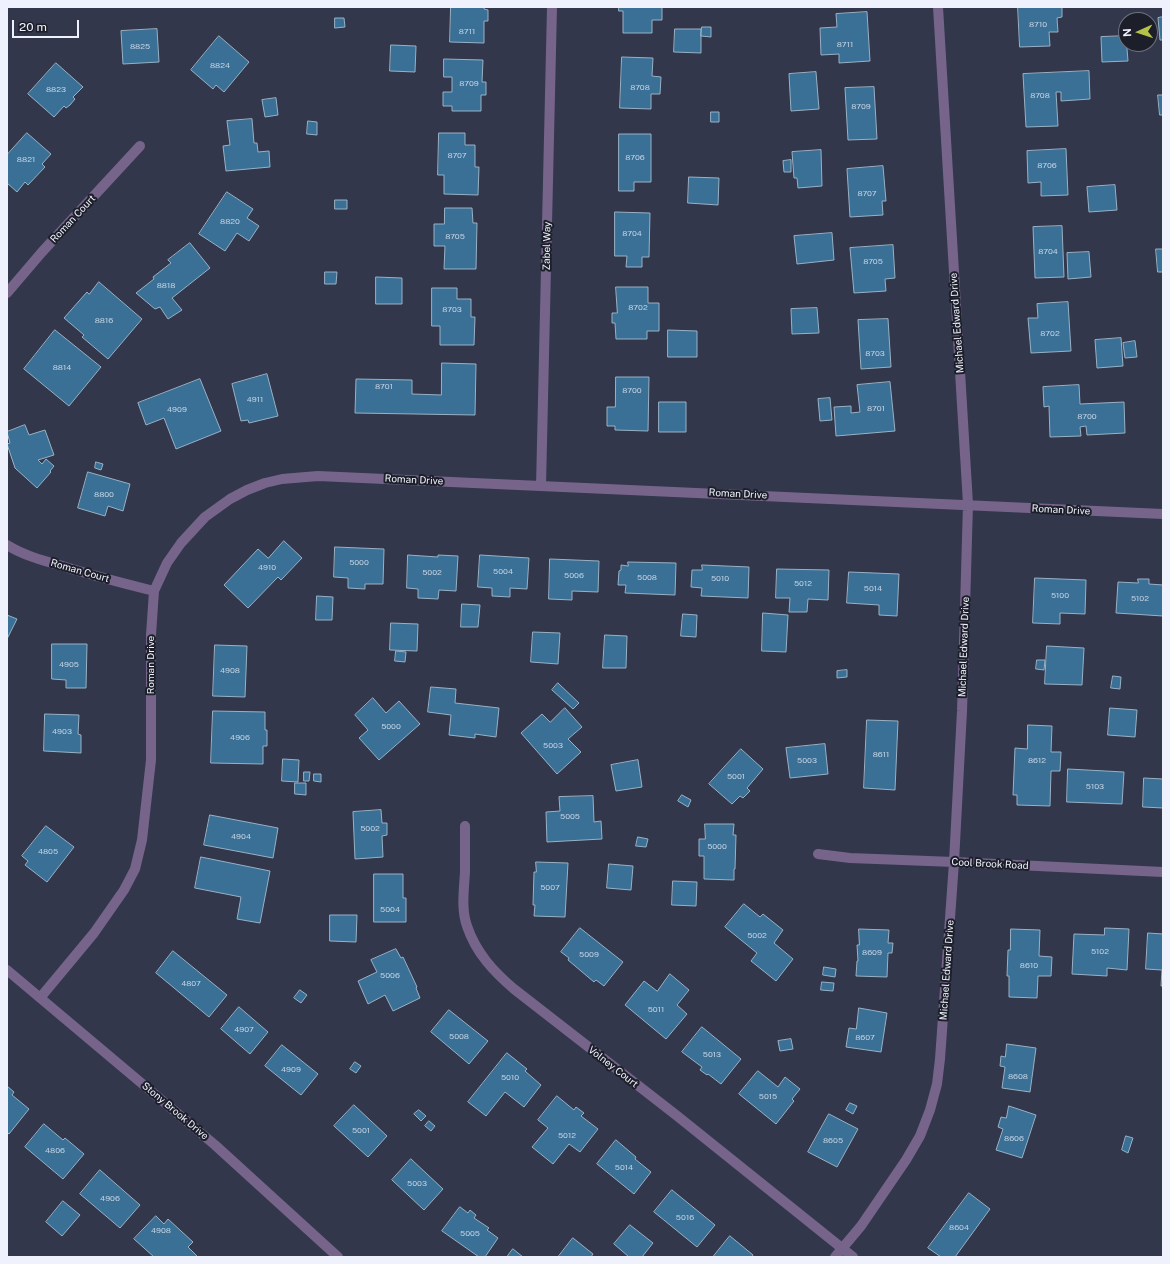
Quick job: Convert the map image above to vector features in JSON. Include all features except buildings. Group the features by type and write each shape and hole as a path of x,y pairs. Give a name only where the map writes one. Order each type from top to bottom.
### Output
{"street":[{"name":"Zabel Way","path":"541,486 552,7"},
{"name":"Michael Edward Drive","path":"836,1257 861,1226 906,1160 920,1136 930,1110 937,1084 940,1059 954,862 962,711 968,504 938,7"},
{"name":"Roman Court","path":"7,293 42,252 140,146"},
{"name":"Roman Drive","path":"40,998 94,933 124,890 134,869 142,840 151,760 151,635 154,591 168,563 181,543 205,517 230,500 265,483 282,479 318,476 968,504 1163,514"},
{"name":"Roman Court","path":"7,545 33,557 98,577 154,591"},
{"name":"Volney Court","path":"465,826 463,898 467,925 480,954 496,973 514,989 670,1110 853,1257"},
{"name":"Cool Brook Road","path":"818,854 850,858 1163,872"},
{"name":"Stony Brook Drive","path":"7,970 215,1145 338,1257"}]}
